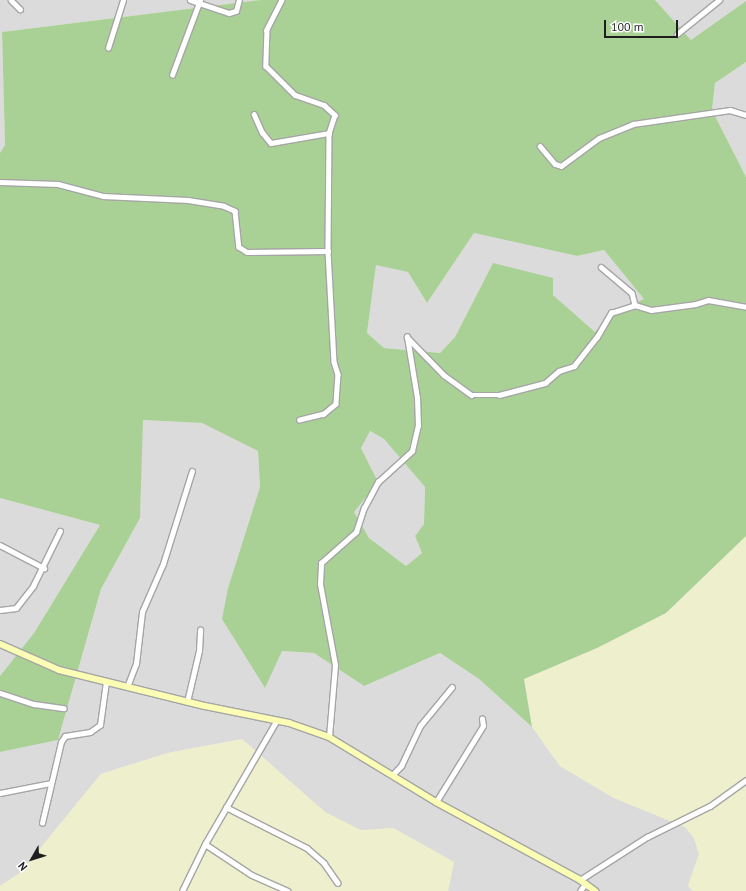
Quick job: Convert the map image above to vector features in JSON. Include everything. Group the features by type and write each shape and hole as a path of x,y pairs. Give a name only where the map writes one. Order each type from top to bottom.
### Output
{"street":[{"path":"11,0 20,8"},
{"path":"108,48 123,0"},
{"path":"190,0 229,13 236,11 239,0"},
{"path":"282,0 267,30 266,66 295,95 324,105 335,115 329,133 328,251 334,362 338,374 336,404 324,414 300,420"},
{"path":"676,34 720,0"},
{"path":"172,75 199,2"},
{"path":"540,146 555,164 561,166 599,138 633,124 730,110 746,115"},
{"path":"254,114 262,132 271,143 329,133"},
{"path":"0,182 58,184 103,196 188,200 224,206 235,211 239,247 247,252 328,251"},
{"path":"601,267 632,293 635,305"},
{"path":"329,737 335,665 320,584 321,563 356,532 364,508 378,482 412,450 418,426 418,398 407,337 444,375 472,395 499,395 545,383 559,371 574,366 597,337 611,313 635,305 651,310 696,304 708,300 746,307"},
{"path":"127,687 136,664 142,612 161,568 192,471"},
{"path":"0,610 16,608 44,568 60,531"},
{"path":"0,544 44,568"},
{"path":"187,702 199,651 200,630"},
{"path":"0,644 59,670 187,702 277,720 329,737 436,802 583,882 595,891"},
{"path":"42,823 50,783 61,742 65,736 90,732 100,725 106,682"},
{"path":"392,775 401,766 420,726 452,687"},
{"path":"0,693 34,704 64,708"},
{"path":"436,802 483,726 482,719"},
{"path":"182,891 205,844 277,720"},
{"path":"580,891 583,882 647,838 710,806 746,780"},
{"path":"0,793 50,783"},
{"path":"226,807 307,848 324,863 338,884"},
{"path":"205,844 252,875 288,891"}],"shaded area":[{"path":"0,0 261,0 2,32 5,145 0,153"},
{"path":"655,0 746,0 746,1 691,40"},
{"path":"746,62 746,177 712,110 715,83"},
{"path":"474,233 577,256 604,250 644,299 611,313 595,332 553,295 493,263 455,337 440,353 384,348 367,333 376,264 408,272 427,303"},
{"path":"142,420 202,423 258,451 260,487 228,588 265,688 281,651 314,653 364,686 440,653 479,679 532,727 560,766 614,798 685,827 694,838 699,854 688,886 693,891 448,891 454,862 393,828 361,831 325,812 242,739 168,753 101,774 20,873 0,886 0,752 58,740 101,589 140,518"},
{"path":"369,431 384,439 425,487 424,524 415,536 422,553 406,566 369,538 353,512 378,482 361,448"},
{"path":"0,498 100,525 34,633 0,676"}],"green space":[{"path":"261,0 655,0 691,40 746,1 746,62 715,83 712,110 746,177 746,536 666,613 597,648 524,679 532,727 479,679 440,653 364,686 314,653 282,651 265,688 222,619 228,588 260,487 258,451 202,423 143,420 140,518 101,589 58,740 0,752 0,676 34,633 100,525 0,498 0,153 5,145 2,32","holes":["474,233 577,256 604,250 644,299 611,313 595,332 553,295 553,278 493,263 455,337 440,353 384,348 367,333 376,265 408,272 427,303","370,431 384,439 425,487 424,524 415,536 422,553 406,566 369,538 354,512 378,482 361,448"]},
{"path":"746,536 746,891 693,891 688,886 699,854 694,838 685,827 614,798 560,766 532,727 524,679 597,648 666,613"},
{"path":"242,739 325,812 361,830 393,828 454,862 448,891 0,891 0,886 20,873 101,774 168,753"}]}
